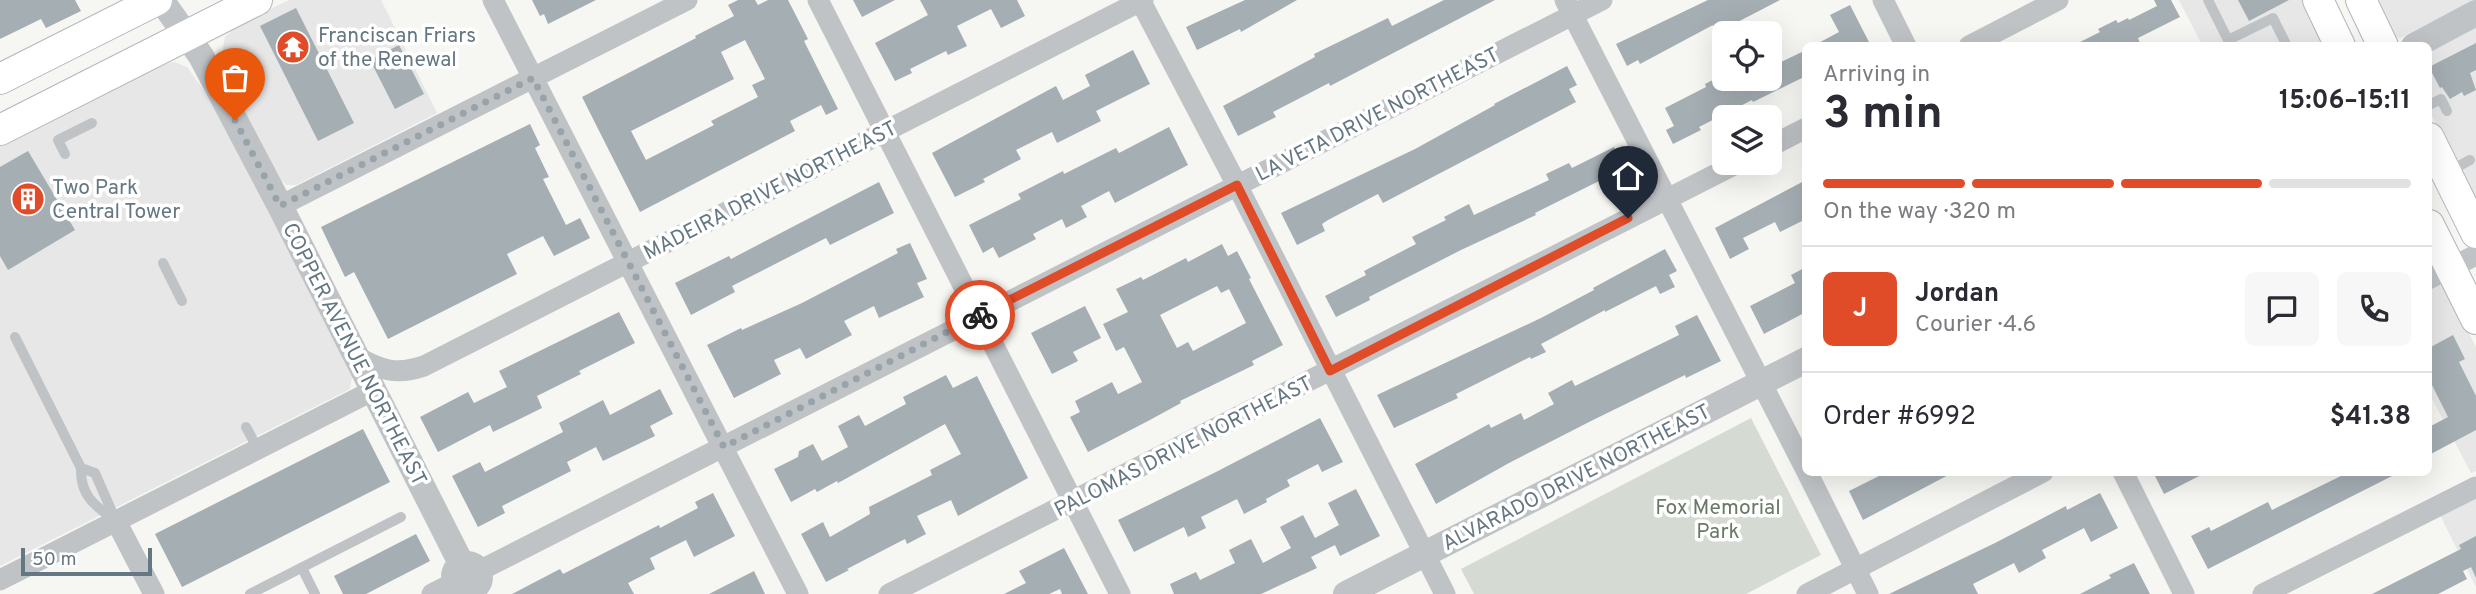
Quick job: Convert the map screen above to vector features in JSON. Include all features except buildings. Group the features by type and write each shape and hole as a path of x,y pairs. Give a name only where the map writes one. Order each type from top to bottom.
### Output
{"main road":[{"path":"0,79 51,53 106,13 159,0"},
{"path":"0,130 257,0"},
{"path":"2318,0 2338,42"},
{"path":"2361,0 2381,42"},
{"path":"0,100 40,75 51,53"},
{"path":"2432,141 2458,166 2476,233"},
{"path":"2432,230 2476,319"}],"street":[{"name":"COPPER AVENUE NORTHEAST","path":"159,0 201,56 469,580"},
{"path":"493,0 798,594"},
{"path":"280,206 687,0"},
{"path":"818,0 1120,594"},
{"path":"1141,0 1445,594"},
{"name":"MADEIRA DRIVE NORTHEAST","path":"356,356 372,366 398,372 424,366 1141,0"},
{"name":"LA VETA DRIVE NORTHEAST","path":"432,594 469,580 979,315 1237,185 1569,7 1602,0"},
{"path":"1883,0 1904,42"},
{"path":"1977,42 2058,0"},
{"path":"1569,7 1802,461"},
{"path":"2422,42 2476,13"},
{"path":"1782,140 1802,130"},
{"name":"PALOMAS DRIVE NORTHEAST","path":"889,594 1714,175"},
{"name":"ALVARADO DRIVE NORTHEAST","path":"1346,594 1802,362"},
{"path":"0,580 374,390"},
{"path":"1809,476 1868,594"},
{"path":"1807,594 2035,476"},
{"path":"2125,476 2184,594"},
{"path":"2263,594 2476,486"},
{"path":"117,521 154,594"}],"lane":[{"path":"2208,0 2229,42"},
{"path":"2231,42 2273,18 2285,42"},
{"path":"2432,104 2441,99 2447,111"},
{"path":"65,154 58,140 92,123"},
{"path":"163,263 182,301"},
{"path":"15,337 81,468 80,480 92,504 117,521"},
{"path":"246,427 258,449"},
{"path":"81,468 95,473 117,521"},
{"path":"250,594 401,517"},
{"path":"302,568 315,594"}],"shaded area":[{"path":"289,0 381,0 437,113 296,185 286,185 280,179 238,100 223,48 225,37 238,25"},
{"path":"2179,0 2303,0 2323,42 2200,42"},
{"path":"2374,0 2475,0 2400,38 2392,36"},
{"path":"2476,27 2476,205 2432,116 2432,50"},
{"path":"174,62 187,67 218,110 352,376 350,389 0,566 0,146 159,66"},
{"path":"2441,285 2446,288 2476,347 2476,471 2471,473 2432,399 2432,290"},
{"path":"2476,497 2476,587 2440,515"}],"green space":[{"name":"Fox Memorial Park","path":"1751,418 1821,555 1746,594 1474,594 1461,569"}],"way so far":[{"path":"235,120 280,206 533,78 724,447 980,315"}],"place":[{"name":"Franciscan Friars of the Renewal","path":"293,47"},
{"name":"Two Park Central Tower","path":"28,199"}],"route":[{"path":"980,315 1237,185 1330,371 1628,218"}]}
